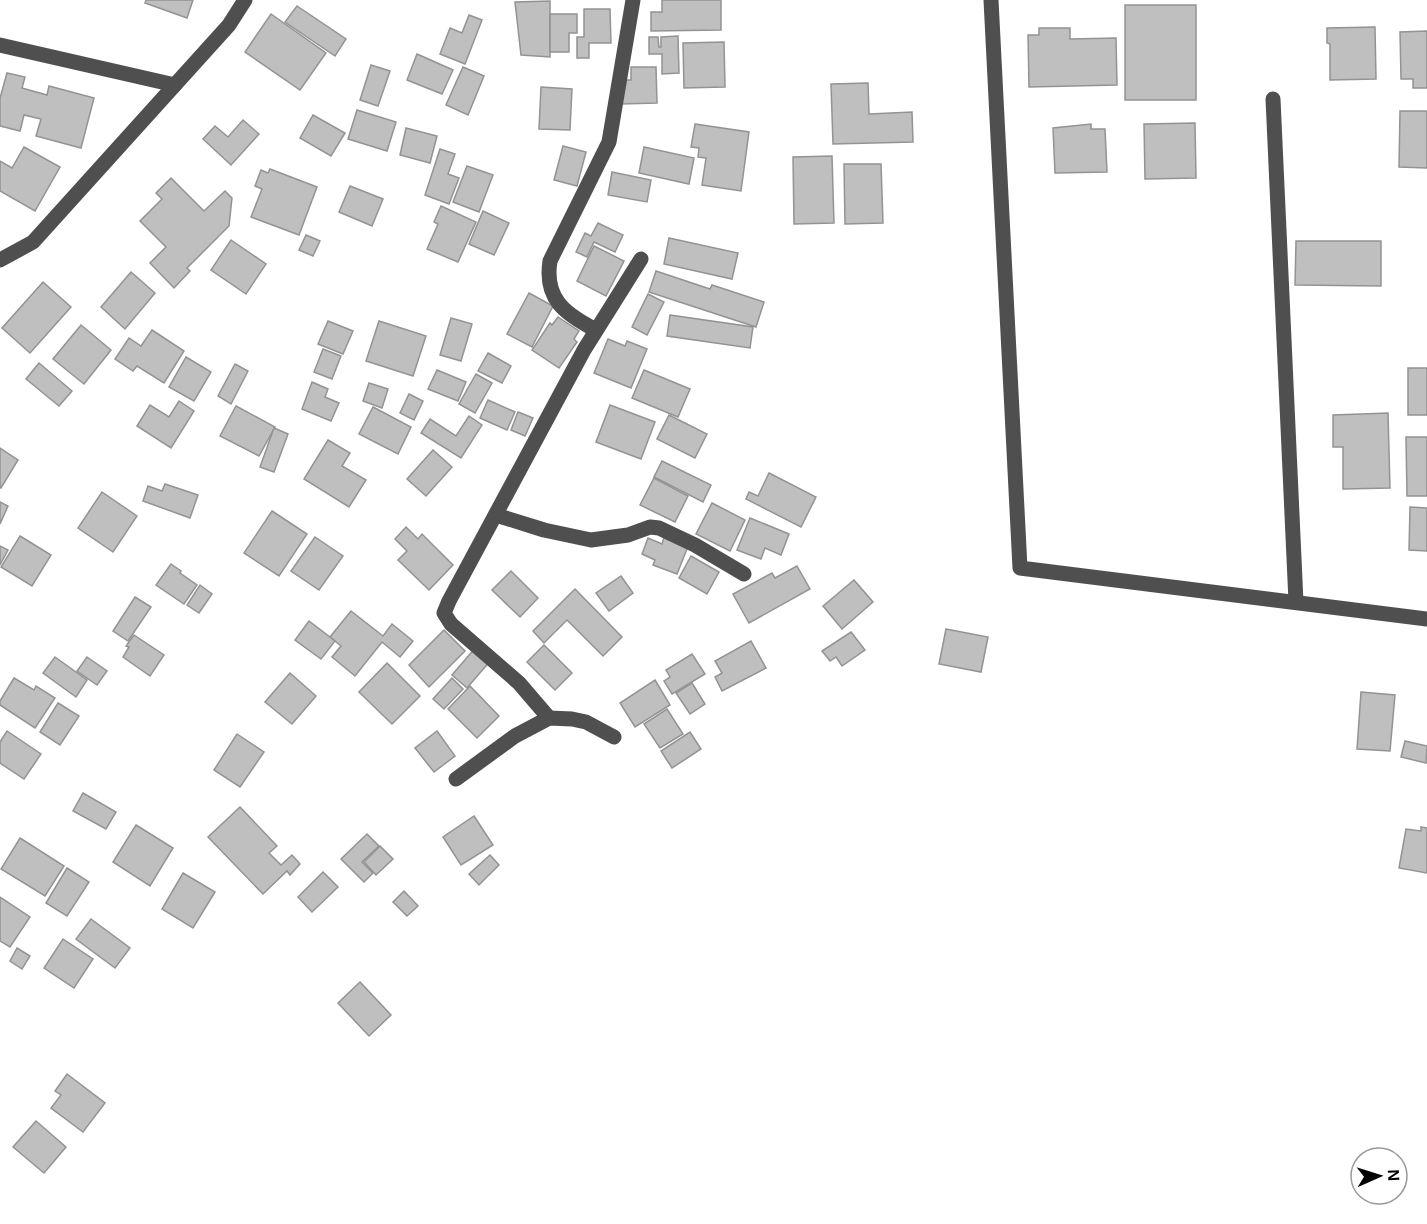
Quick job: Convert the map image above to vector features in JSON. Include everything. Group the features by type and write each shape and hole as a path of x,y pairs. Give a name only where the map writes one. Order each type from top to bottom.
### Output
{"street":[{"path":"0,260 33,242 228,25 245,0"},
{"path":"596,330 574,319 559,305 552,294 548,276 550,261 609,142 633,0"},
{"path":"991,0 1020,568 1427,619"},
{"path":"0,45 175,85"},
{"path":"1273,99 1296,602"},
{"path":"549,718 519,683 451,624 444,613 544,422 596,330 641,259"},
{"path":"496,515 544,530 591,540 628,535 650,527 659,528 695,545 744,574"},
{"path":"456,779 515,736 549,718 586,722 614,737"}],"building":[{"path":"146,0 193,0 187,18 145,3"},
{"path":"662,0 721,0 721,30 651,31 651,12 662,12"},
{"path":"550,1 550,57 521,55 515,2"},
{"path":"1125,5 1196,5 1196,100 1125,100"},
{"path":"297,6 346,39 335,56 285,22"},
{"path":"584,9 610,9 611,43 589,43 589,58 577,58 577,37 584,37"},
{"path":"271,14 326,53 300,90 245,52"},
{"path":"550,14 577,14 577,33 569,33 569,52 550,52"},
{"path":"469,15 482,20 465,64 440,54 450,28 462,33"},
{"path":"1375,27 1376,79 1330,80 1330,44 1327,43 1327,28"},
{"path":"1039,28 1070,28 1070,39 1116,38 1117,85 1029,87 1028,35 1039,35"},
{"path":"1427,31 1427,88 1413,88 1413,79 1401,79 1400,32"},
{"path":"678,36 679,73 662,74 662,54 649,54 649,37 658,37 659,47 661,47 661,37"},
{"path":"724,42 725,87 684,88 683,43"},
{"path":"417,54 453,70 442,94 407,80"},
{"path":"371,65 390,71 378,106 360,100"},
{"path":"463,67 484,76 468,115 446,105"},
{"path":"631,67 656,67 657,103 621,104 621,80 631,80"},
{"path":"7,73 25,77 22,88 47,95 49,86 94,98 81,148 36,136 41,119 24,115 20,131 0,126 0,98"},
{"path":"868,83 869,114 912,112 913,142 833,144 831,84"},
{"path":"541,87 572,89 570,130 539,129"},
{"path":"357,110 396,122 387,151 348,139"},
{"path":"1400,111 1427,111 1427,168 1399,167"},
{"path":"313,115 345,133 331,156 300,138"},
{"path":"243,120 259,134 231,165 203,139 215,126 228,137"},
{"path":"1195,123 1196,178 1145,179 1144,124"},
{"path":"695,124 749,132 741,191 702,185 706,158 698,157 699,148 691,147"},
{"path":"1091,124 1091,129 1105,129 1107,172 1055,173 1053,128"},
{"path":"406,128 437,136 430,163 400,155"},
{"path":"563,146 586,152 577,186 554,180"},
{"path":"24,147 60,167 35,211 0,191 0,161 12,168"},
{"path":"644,147 694,158 689,184 639,173"},
{"path":"440,149 455,154 448,174 459,178 449,204 425,195"},
{"path":"832,156 834,223 794,224 793,157"},
{"path":"844,164 881,164 883,223 845,224"},
{"path":"467,166 493,175 479,212 453,202"},
{"path":"270,169 317,187 299,235 251,217 262,189 255,186 261,170 268,173"},
{"path":"612,172 651,180 647,202 608,195"},
{"path":"171,178 204,211 225,191 232,198 229,226 187,268 190,271 174,288 150,263 166,247 140,221 162,199 156,193"},
{"path":"350,186 383,199 372,226 339,212"},
{"path":"441,206 476,222 458,262 427,249 438,224 434,222"},
{"path":"483,211 509,223 494,255 469,244"},
{"path":"598,223 623,235 615,252 594,242 587,257 576,252 585,233 591,236"},
{"path":"306,235 320,241 313,256 299,250"},
{"path":"669,238 738,253 732,279 664,264"},
{"path":"231,240 266,264 246,294 211,270"},
{"path":"1296,241 1381,241 1381,286 1295,285"},
{"path":"594,246 624,261 606,296 577,281"},
{"path":"656,271 710,289 712,285 764,302 756,327 649,292"},
{"path":"131,272 155,293 125,329 101,307"},
{"path":"43,282 71,307 30,353 2,328"},
{"path":"529,293 553,306 532,347 507,334"},
{"path":"648,294 664,302 647,335 632,327"},
{"path":"670,315 753,327 750,348 667,336"},
{"path":"558,317 579,331 574,339 577,342 559,368 532,350 550,323 552,325"},
{"path":"451,318 472,324 461,361 440,355"},
{"path":"328,321 353,331 343,354 318,344"},
{"path":"379,321 426,336 413,376 366,361"},
{"path":"81,325 111,350 84,384 53,359"},
{"path":"152,330 184,351 164,383 137,366 133,371 115,359 129,338 141,346"},
{"path":"608,339 625,346 627,341 647,349 631,388 594,373"},
{"path":"323,349 341,356 332,379 314,372"},
{"path":"488,353 511,366 502,383 478,371"},
{"path":"186,357 211,372 194,401 169,387"},
{"path":"39,363 72,391 59,406 26,379"},
{"path":"235,364 248,371 231,404 218,396"},
{"path":"1408,368 1427,368 1427,415 1408,415"},
{"path":"437,370 466,382 458,401 428,389"},
{"path":"644,370 690,389 678,417 632,398"},
{"path":"476,374 492,383 475,413 459,404"},
{"path":"312,382 328,389 325,397 339,403 331,421 302,409"},
{"path":"369,383 388,389 382,408 363,401"},
{"path":"409,394 423,401 414,420 400,413"},
{"path":"488,400 515,412 507,430 480,418"},
{"path":"179,401 194,411 171,448 137,426 150,405 169,417"},
{"path":"610,405 655,422 641,459 596,442"},
{"path":"236,406 275,427 259,456 220,436"},
{"path":"373,407 411,427 398,454 359,434"},
{"path":"518,412 533,418 525,436 511,430"},
{"path":"1388,413 1390,488 1343,489 1343,447 1333,447 1333,415"},
{"path":"669,415 707,434 695,458 657,439"},
{"path":"469,416 482,425 461,458 421,433 430,419 456,436"},
{"path":"274,428 288,434 274,472 260,467"},
{"path":"1406,437 1427,437 1427,496 1407,496"},
{"path":"328,440 350,453 342,466 366,480 349,507 304,479"},
{"path":"0,448 18,460 1,488 0,488"},
{"path":"433,450 452,467 426,496 407,479"},
{"path":"662,461 711,485 703,502 654,477"},
{"path":"769,473 816,497 801,527 746,499 749,492 758,496"},
{"path":"654,478 688,496 675,522 640,505"},
{"path":"165,484 198,495 190,518 143,501 148,486 162,491"},
{"path":"102,492 137,516 113,552 78,528"},
{"path":"0,502 8,506 0,524"},
{"path":"712,503 745,520 730,551 696,534"},
{"path":"1410,507 1427,508 1427,551 1409,550"},
{"path":"272,511 307,534 279,576 244,553"},
{"path":"750,518 789,534 781,555 765,548 761,559 737,550"},
{"path":"406,527 418,539 422,534 453,565 429,590 398,560 407,551 395,539"},
{"path":"665,534 689,544 677,574 653,565 655,560 642,554 648,538 662,544"},
{"path":"20,536 51,555 32,586 1,567"},
{"path":"315,537 343,556 319,590 291,571"},
{"path":"0,546 8,550 0,565"},
{"path":"691,556 719,572 707,594 679,578"},
{"path":"171,564 197,585 184,604 156,585"},
{"path":"797,566 810,589 749,623 733,594 772,573 775,578"},
{"path":"511,571 538,598 520,617 492,590"},
{"path":"621,576 633,593 609,611 596,593"},
{"path":"854,580 873,602 842,629 823,606"},
{"path":"200,585 212,594 199,613 187,605"},
{"path":"575,589 622,637 603,656 567,620 544,643 533,631"},
{"path":"135,597 151,607 128,641 113,631"},
{"path":"351,611 383,636 392,624 413,641 400,657 382,642 355,676 332,657 341,646 330,637"},
{"path":"309,621 335,641 321,659 295,640"},
{"path":"946,629 988,637 981,672 939,664"},
{"path":"444,630 465,651 429,687 409,665"},
{"path":"851,632 865,650 842,666 836,657 830,661 822,651"},
{"path":"134,635 164,655 150,676 123,657 129,647 126,646"},
{"path":"751,641 766,668 722,691 715,677 722,673 715,661"},
{"path":"544,645 572,673 555,690 527,662"},
{"path":"476,647 491,660 467,688 452,675"},
{"path":"692,654 705,674 672,694 664,681 670,677 666,670"},
{"path":"55,657 87,680 76,697 43,673"},
{"path":"87,657 107,671 97,685 77,671"},
{"path":"387,663 420,696 392,724 359,692"},
{"path":"290,673 316,696 292,724 265,702"},
{"path":"14,678 34,690 36,686 55,698 35,728 0,705 0,701"},
{"path":"452,678 463,689 444,709 433,699"},
{"path":"655,680 670,705 635,727 620,703"},
{"path":"692,683 705,704 690,714 676,693"},
{"path":"470,686 499,716 477,738 448,709"},
{"path":"1361,692 1395,695 1390,751 1357,749"},
{"path":"58,703 79,716 60,745 40,732"},
{"path":"667,709 683,734 660,748 644,724"},
{"path":"7,731 41,754 24,779 0,763 0,742"},
{"path":"437,731 455,756 434,772 415,748"},
{"path":"690,732 701,749 672,768 661,751"},
{"path":"237,734 264,752 240,787 214,770"},
{"path":"1405,741 1427,746 1426,763 1401,757"},
{"path":"83,793 116,812 106,829 73,811"},
{"path":"240,807 277,846 269,853 281,865 292,855 300,864 290,875 287,871 263,894 208,837"},
{"path":"474,816 493,845 461,865 443,837"},
{"path":"136,825 173,848 150,886 113,862"},
{"path":"1421,827 1427,828 1427,873 1399,868 1406,829 1421,831"},
{"path":"367,834 379,846 362,862 373,873 364,882 341,859"},
{"path":"20,838 64,866 45,896 1,869"},
{"path":"380,846 393,859 376,875 364,862"},
{"path":"490,855 499,865 479,885 469,874"},
{"path":"67,868 89,882 67,916 46,903"},
{"path":"323,872 338,887 312,912 298,897"},
{"path":"183,873 215,892 193,928 162,909"},
{"path":"404,891 418,906 407,916 393,902"},
{"path":"0,897 30,917 10,947 0,941"},
{"path":"91,919 130,948 115,968 76,939"},
{"path":"63,939 93,959 74,988 44,968"},
{"path":"17,948 30,956 22,969 10,961"},
{"path":"360,982 391,1015 369,1036 338,1003"},
{"path":"67,1074 105,1103 83,1132 51,1108 61,1095 55,1091"},
{"path":"36,1121 66,1147 44,1173 13,1147"}]}
